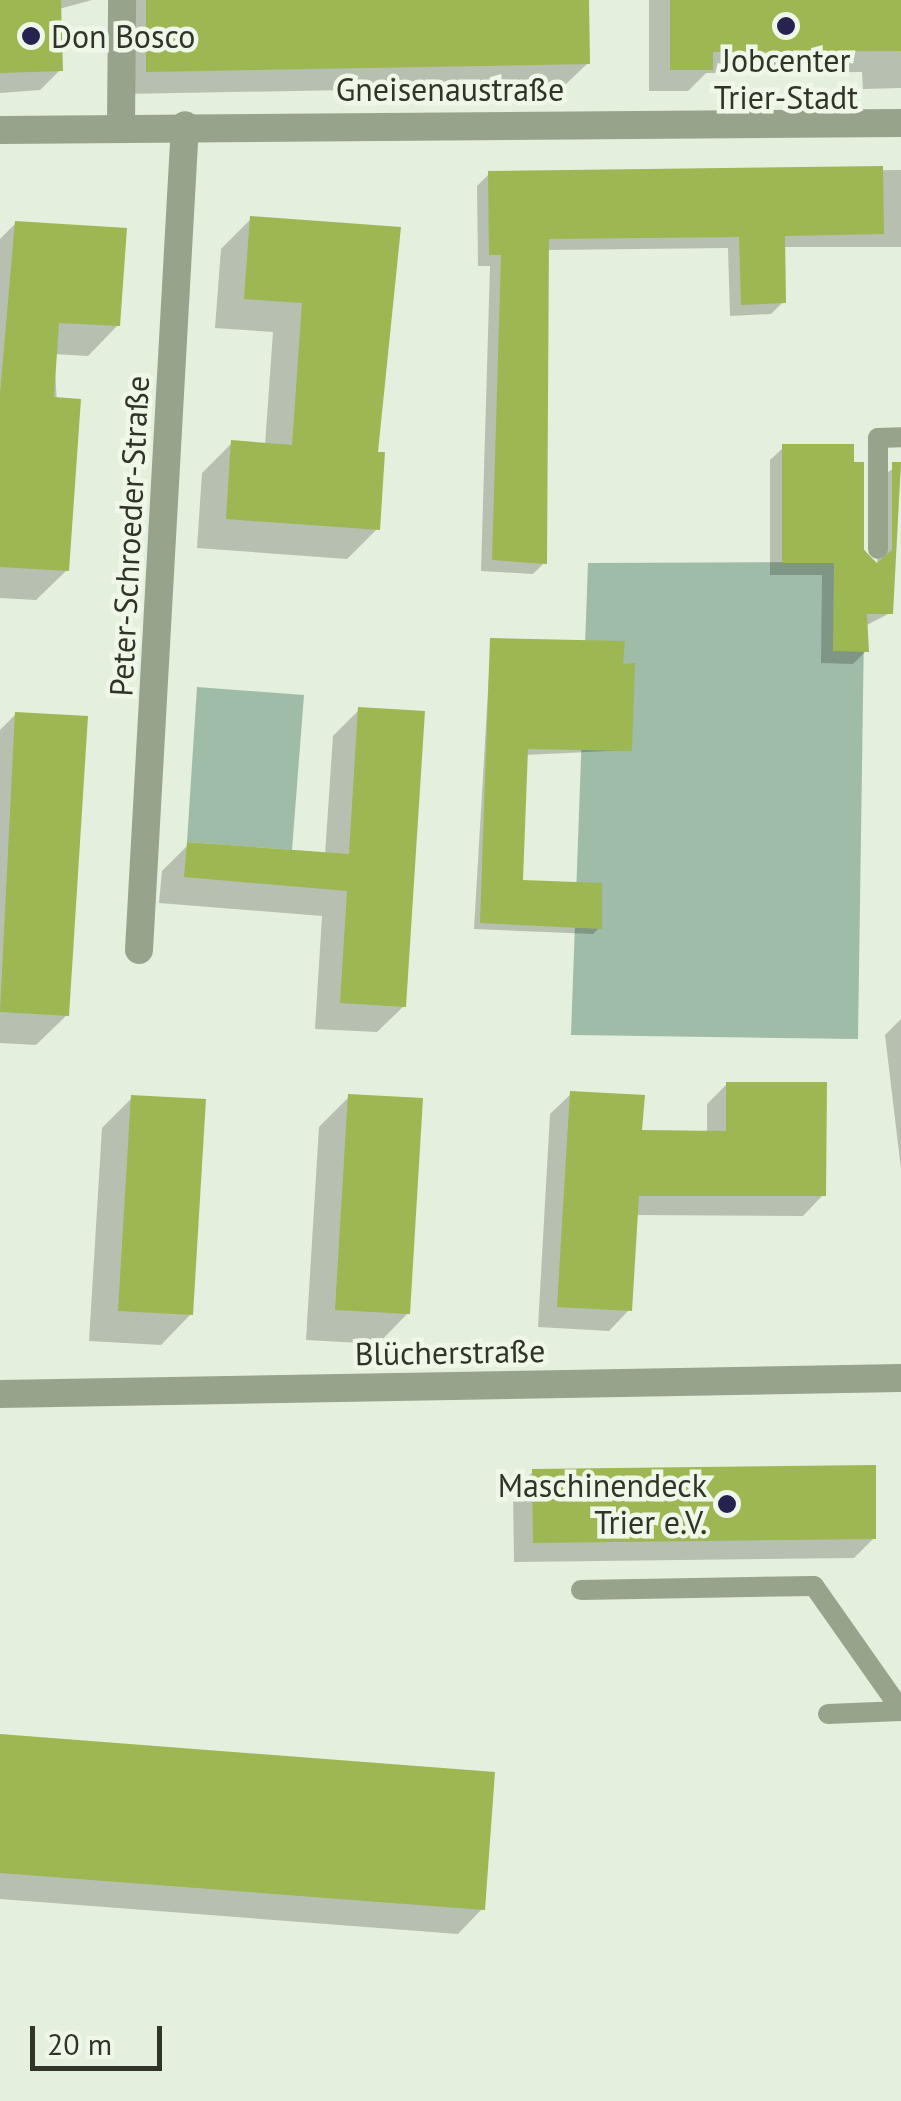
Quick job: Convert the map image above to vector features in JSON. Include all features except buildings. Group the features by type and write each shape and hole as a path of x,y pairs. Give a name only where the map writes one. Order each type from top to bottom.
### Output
{"street":[{"path":"121,125 122,0"},
{"name":"Gneisenaustraße","path":"0,130 121,125 901,123"},
{"name":"Peter-Schroeder-Straße","path":"139,950 185,125"},
{"name":"Blücherstraße","path":"0,1394 901,1378"}],"lane":[{"path":"878,548 878,438 901,437"},
{"path":"581,1590 814,1586 901,1711"},
{"path":"828,1714 901,1711"}],"green space":[{"path":"865,562 858,1039 571,1035 588,563"},
{"path":"197,687 304,695 292,850 187,842"}],"place":[{"name":"Jobcenter Trier-Stadt","path":"786,26"},
{"name":"Don Bosco","path":"31,36"},
{"name":"Maschinendeck Trier e.V.","path":"727,1504"}]}
